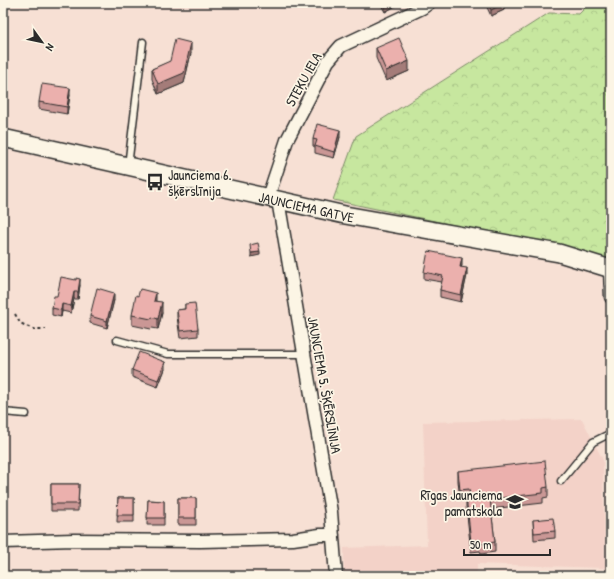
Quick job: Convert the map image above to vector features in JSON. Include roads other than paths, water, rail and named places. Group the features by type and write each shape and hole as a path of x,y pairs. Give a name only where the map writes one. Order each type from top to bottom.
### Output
{"main road":[{"name":"JAUNCIEMA GATVE","path":"3,138 345,215 559,253 611,269"}],"street":[{"name":"STEĶU IELA","path":"273,199 287,140 328,61 341,46 422,8 429,3"},
{"name":"JAUNCIEMA 5. ŠĶĒRSLĪNIJA","path":"273,199 305,354 331,512 336,576"},
{"path":"611,269 611,297"},
{"path":"3,542 74,540 200,541 285,539 334,535"}],"lane":[{"path":"128,167 143,42"},
{"path":"117,340 168,354 305,354"},
{"path":"3,412 26,414"},
{"path":"561,481 593,442 611,433"}],"place":[{"name":"Jaunciema 6. šķērslīnija","path":"155,182"},
{"name":"Rīgas Jaunciema pamatskola","path":"515,502"}]}
